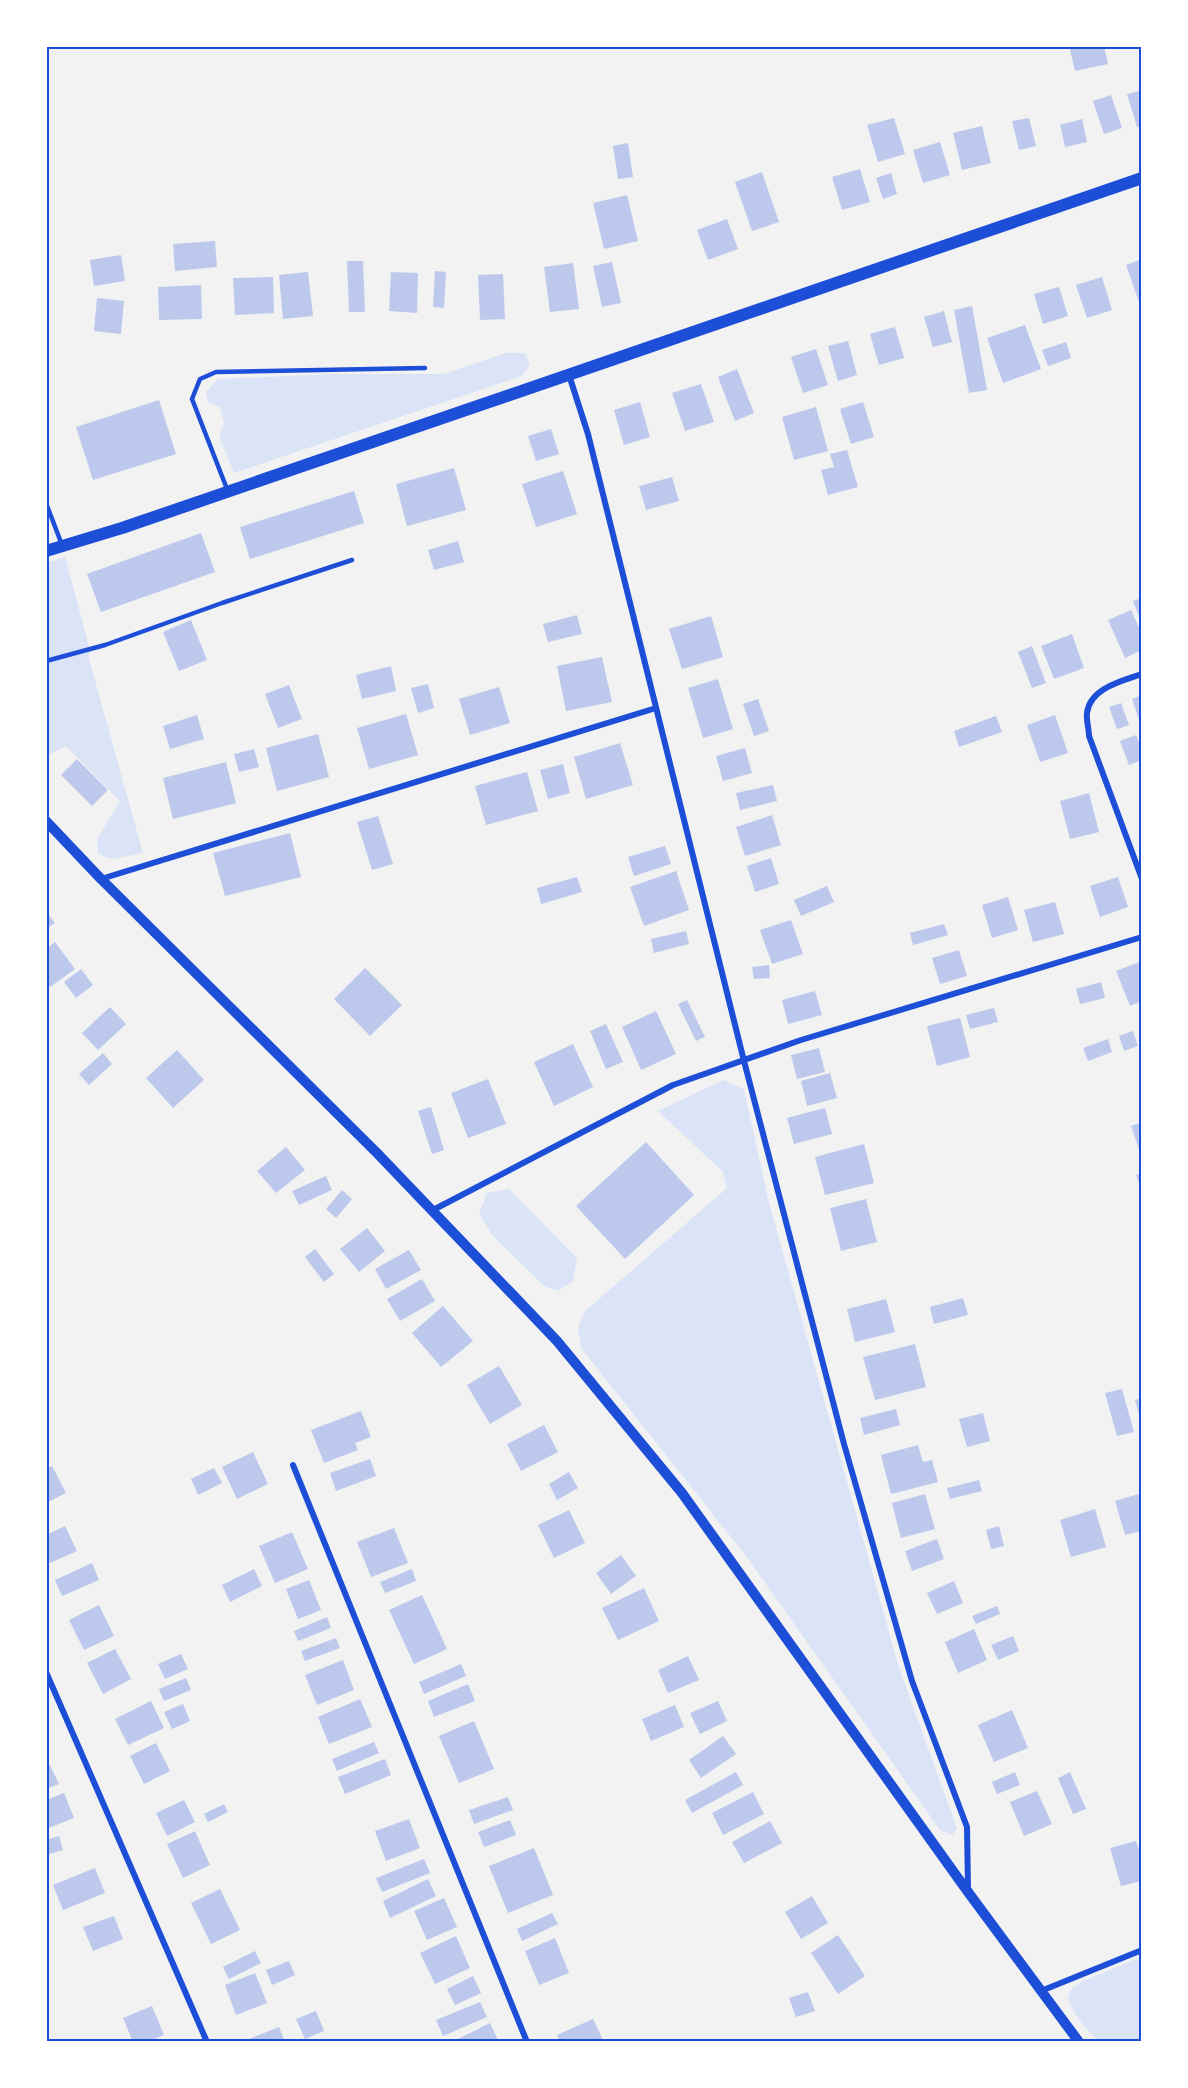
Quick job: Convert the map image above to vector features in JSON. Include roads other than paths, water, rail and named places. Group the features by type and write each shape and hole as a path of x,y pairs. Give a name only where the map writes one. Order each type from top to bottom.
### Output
{"main road":[{"path":"46,551 228,492 1142,178"}],"street":[{"path":"569,375 588,434 744,1061 844,1444 909,1670 967,1827 968,1892"},
{"path":"1142,674 1114,684 1093,696 1087,713 1089,736 1142,879"},
{"path":"101,879 656,708"},
{"path":"46,821 101,879 433,1210 557,1341 682,1493 968,1892 1079,2042"},
{"path":"433,1210 673,1085 801,1040 1142,937"},
{"path":"293,1465 527,2042"},
{"path":"46,1672 207,2042"},
{"path":"1041,1991 1142,1950"}],"lane":[{"path":"228,492 192,399 200,379 216,372 424,368"},
{"path":"46,502 62,546"},
{"path":"46,661 105,645 352,560"}]}
